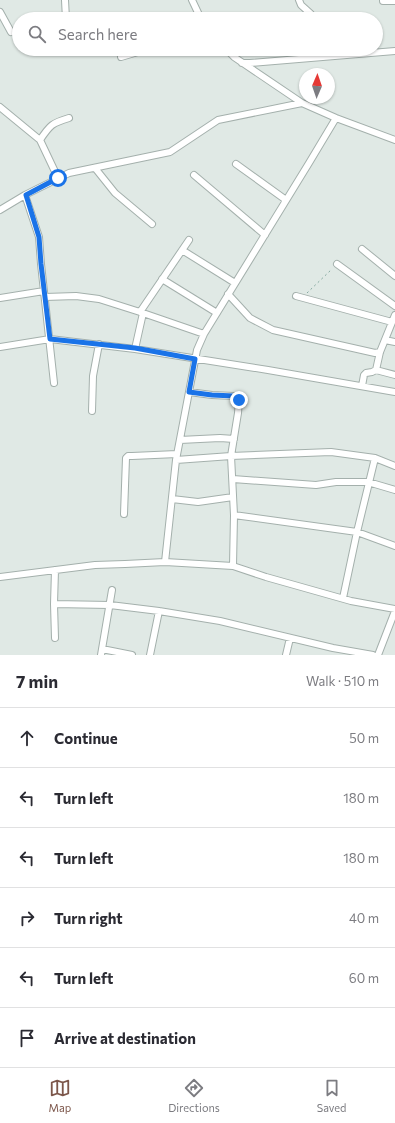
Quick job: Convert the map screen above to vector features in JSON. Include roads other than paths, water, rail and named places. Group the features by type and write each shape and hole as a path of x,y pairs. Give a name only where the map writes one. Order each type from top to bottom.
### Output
{"street":[{"path":"65,0 66,12"},
{"path":"192,0 198,12"},
{"path":"299,0 301,5 309,12"},
{"path":"383,2 395,0"},
{"path":"0,12 11,32"},
{"path":"383,52 395,51"},
{"path":"121,58 127,56"},
{"path":"233,56 299,101"},
{"path":"241,62 250,63 335,56"},
{"path":"0,210 58,178 69,174 170,152 218,120 299,104"},
{"path":"304,104 336,118 395,140"},
{"path":"0,107 40,140 58,178"},
{"path":"40,140 48,128 58,121 70,118"},
{"path":"165,562 176,457 195,359 204,334 336,118"},
{"path":"236,164 286,200"},
{"path":"95,168 115,193 152,224"},
{"path":"194,175 265,235"},
{"path":"26,195 39,237 54,383"},
{"path":"135,348 142,312 162,279 189,240"},
{"path":"362,249 395,276"},
{"path":"182,250 236,282"},
{"path":"337,264 395,306"},
{"path":"162,279 217,313"},
{"path":"0,298 45,294 99,299 142,312 204,334"},
{"path":"228,294 250,318 272,330 375,353 380,352"},
{"path":"296,296 392,322"},
{"path":"376,370 380,352 395,315"},
{"path":"0,347 50,339 135,348 395,392"},
{"path":"385,340 395,342"},
{"path":"92,412 93,376 99,344"},
{"path":"362,386 364,375 366,373 376,370 395,375"},
{"path":"189,392 234,396 239,400 231,456 234,515 233,566"},
{"path":"180,440 220,438 234,439"},
{"path":"124,514 126,458 128,456 231,456 331,452 375,458 395,466"},
{"path":"343,598 368,482 375,458"},
{"path":"233,479 316,485 336,482 368,482 395,490"},
{"path":"172,499 198,502 233,497"},
{"path":"234,515 357,532 395,546"},
{"path":"0,577 95,566 165,562 233,566 266,577 343,598 395,610 378,655"},
{"path":"55,570 55,638"},
{"path":"112,590 101,652 132,655"},
{"path":"54,604 110,605 159,611 220,621 333,648 373,655"},
{"path":"150,655 159,611"},
{"path":"286,655 290,638"},
{"path":"330,655 333,648"}]}
